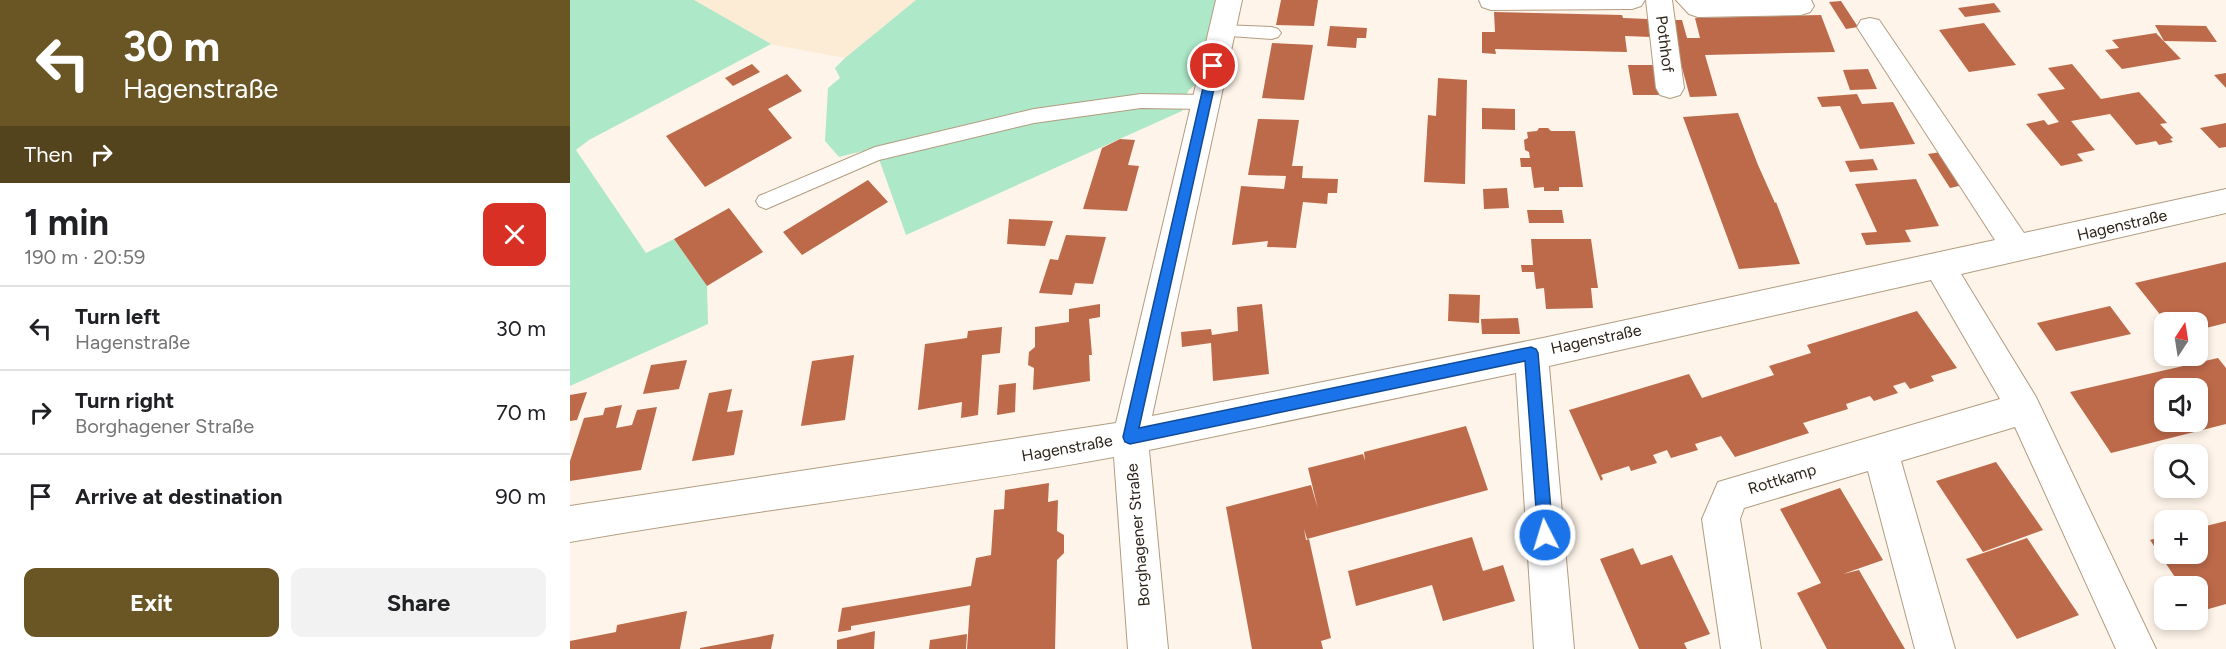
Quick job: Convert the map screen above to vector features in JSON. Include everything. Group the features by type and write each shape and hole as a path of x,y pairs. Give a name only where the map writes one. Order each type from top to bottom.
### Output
{"street":[{"name":"Borghagener Straße","path":"1148,649 1130,437 1229,0"},
{"path":"1491,1 1632,0"},
{"name":"Pothhof","path":"1659,0 1670,88"},
{"name":"Pothhof","path":"1689,0 1698,8 1801,6"},
{"path":"1869,27 2017,248"},
{"name":"Hagenstraße","path":"570,524 1012,458 1130,437 1939,266 2226,201"},
{"path":"1939,266 2024,408 2136,649"},
{"path":"1531,353 1554,649"},
{"name":"Rottkamp","path":"1741,649 1721,519 1731,494 2024,408"},
{"path":"1880,449 1935,649"}],"lane":[{"path":"1222,31 1272,33"},
{"path":"766,201 875,154 1034,116 1141,101 1205,102"}],"shaded area":[{"path":"694,0 916,0 845,58 770,44"}],"green space":[{"path":"570,0 694,0 771,44 589,140 576,150 646,253 674,239 707,286 708,324 570,386"},
{"path":"916,0 1218,0 1196,84 1188,91 1182,111 906,235 875,148 839,157 825,141 828,88 840,78 835,68"}],"building":[{"path":"1281,0 1318,0 1314,26 1276,25"},
{"path":"1841,1 1858,27 1846,29 1829,2"},
{"path":"1994,3 2001,12 1965,17 1958,8"},
{"path":"1494,12 1622,15 1623,18 1648,19 1651,37 1625,36 1627,52 1495,49 1496,54 1482,53 1482,32 1495,32"},
{"path":"1821,15 1835,52 1705,55 1717,96 1690,97 1669,20 1682,20 1687,38 1700,38 1695,18"},
{"path":"1984,23 2016,65 1969,72 1939,30"},
{"path":"2155,25 2206,26 2217,42 2164,41"},
{"path":"1330,26 1367,28 1366,38 1357,38 1356,48 1327,46"},
{"path":"2156,33 2181,59 2122,69 2105,50 2119,48 2112,40"},
{"path":"1272,43 1313,45 1304,100 1262,98"},
{"path":"752,64 760,72 733,86 725,78"},
{"path":"2072,64 2101,99 2139,92 2167,123 2160,124 2173,138 2170,139 2173,142 2159,145 2156,141 2136,145 2110,114 2071,121 2095,150 2077,154 2083,161 2061,166 2026,124 2044,120 2048,125 2059,122 2037,94 2065,89 2048,68"},
{"path":"1628,65 1655,65 1659,95 1633,95"},
{"path":"1868,69 1877,89 1850,90 1843,70"},
{"path":"2226,73 2226,88 2214,75"},
{"path":"787,74 802,91 768,109 792,138 705,187 666,136"},
{"path":"1438,78 1467,80 1465,184 1424,182 1428,115 1436,116"},
{"path":"1857,94 1862,104 1893,102 1915,144 1860,149 1840,106 1822,107 1817,97"},
{"path":"1482,108 1515,109 1515,130 1482,129"},
{"path":"1738,113 1800,264 1739,269 1683,117"},
{"path":"1258,119 1299,120 1292,166 1303,166 1302,178 1338,179 1337,193 1328,193 1327,204 1303,202 1296,248 1267,247 1268,241 1232,245 1241,186 1284,189 1286,176 1248,175"},
{"path":"2226,123 2226,147 2219,148 2200,128"},
{"path":"1539,128 1548,128 1551,131 1575,131 1583,187 1559,187 1559,191 1544,191 1544,187 1534,188 1531,167 1521,167 1520,158 1530,158 1529,152 1525,150 1524,140 1528,138 1527,132 1537,131"},
{"path":"1120,139 1135,140 1128,165 1139,166 1127,211 1083,209 1102,148"},
{"path":"1941,152 1963,185 1950,188 1928,154"},
{"path":"1873,159 1878,170 1850,172 1845,161"},
{"path":"1916,179 1939,226 1905,230 1911,242 1866,245 1861,233 1877,232 1855,184"},
{"path":"868,180 888,202 802,255 783,232"},
{"path":"1507,188 1509,208 1484,209 1483,189"},
{"path":"729,208 763,252 707,286 674,239"},
{"path":"1527,210 1562,210 1564,223 1529,223"},
{"path":"1009,219 1053,221 1045,246 1007,244"},
{"path":"1066,235 1106,237 1093,284 1075,283 1072,295 1039,293 1050,259 1058,260"},
{"path":"1531,239 1591,239 1598,288 1591,288 1593,308 1546,309 1544,288 1536,289 1534,272 1522,272 1521,265 1533,265"},
{"path":"2226,262 2226,323 2208,328 2208,312 2158,312 2135,283"},
{"path":"1449,294 1480,295 1479,323 1448,321"},
{"path":"1100,304 1100,317 1089,319 1092,355 1089,355 1090,381 1033,390 1034,368 1028,365 1029,352 1035,347 1035,327 1069,322 1069,309"},
{"path":"1262,304 1269,374 1213,381 1211,343 1182,347 1181,332 1211,329 1212,335 1238,331 1237,307"},
{"path":"2110,306 2131,334 2056,351 2037,323"},
{"path":"1917,311 1957,368 1931,376 1934,381 1910,389 1905,382 1893,386 1898,393 1874,401 1870,396 1846,404 1848,409 1803,423 1809,433 1735,457 1721,436 1695,444 1698,450 1671,458 1667,450 1653,455 1657,463 1631,471 1629,466 1601,475 1603,479 1601,481 1569,410 1689,374 1702,398 1774,375 1769,366 1811,353 1807,345"},
{"path":"1518,318 1520,334 1482,334 1481,319"},
{"path":"1002,327 1000,353 982,355 978,415 961,418 962,402 918,410 925,344 967,338 968,331"},
{"path":"854,355 845,420 801,426 812,361"},
{"path":"2218,358 2226,368 2226,424 2208,429 2208,378 2154,378 2154,432 2194,432 2111,453 2070,392 2183,366 2208,366 2208,360"},
{"path":"687,360 679,389 643,394 651,365"},
{"path":"1016,383 1015,412 997,415 999,385"},
{"path":"732,389 727,412 743,410 734,455 692,461 709,393"},
{"path":"587,392 577,420 570,421 570,395"},
{"path":"622,405 616,428 632,425 637,410 657,407 641,470 570,481 570,461 584,418 603,415 605,408"},
{"path":"1466,426 1488,490 1307,539 1304,529 1306,540 1309,539 1331,638 1321,641 1323,649 1252,649 1226,507 1311,485 1318,509 1308,468 1363,454 1365,461 1364,452"},
{"path":"1996,462 2043,530 1983,552 1936,481"},
{"path":"1049,483 1048,502 1058,500 1057,531 1064,535 1064,553 1057,560 1055,649 967,649 970,605 851,626 851,630 838,632 842,608 971,586 976,558 991,555 994,510 1004,509 1005,490"},
{"path":"1840,488 1883,560 1843,574 1859,570 1905,649 1827,649 1797,593 1821,583 1780,509"},
{"path":"2226,521 2226,604 2208,609 2208,576 2174,576 2166,564 2208,564 2208,526"},
{"path":"1472,537 1483,571 1503,565 1515,601 1443,621 1432,585 1356,606 1348,571"},
{"path":"2027,538 2079,615 2017,639 1966,559"},
{"path":"1633,548 1641,565 1672,555 1710,634 1684,643 1687,649 1639,649 1600,559"},
{"path":"687,611 680,649 570,649 570,641 616,632 617,625"},
{"path":"875,631 874,649 837,649 837,640"},
{"path":"774,634 771,649 700,649 700,648"},
{"path":"967,634 966,649 929,649 930,640"}],"route":[{"path":"1213,66 1130,437 1531,353 1545,535"}]}
